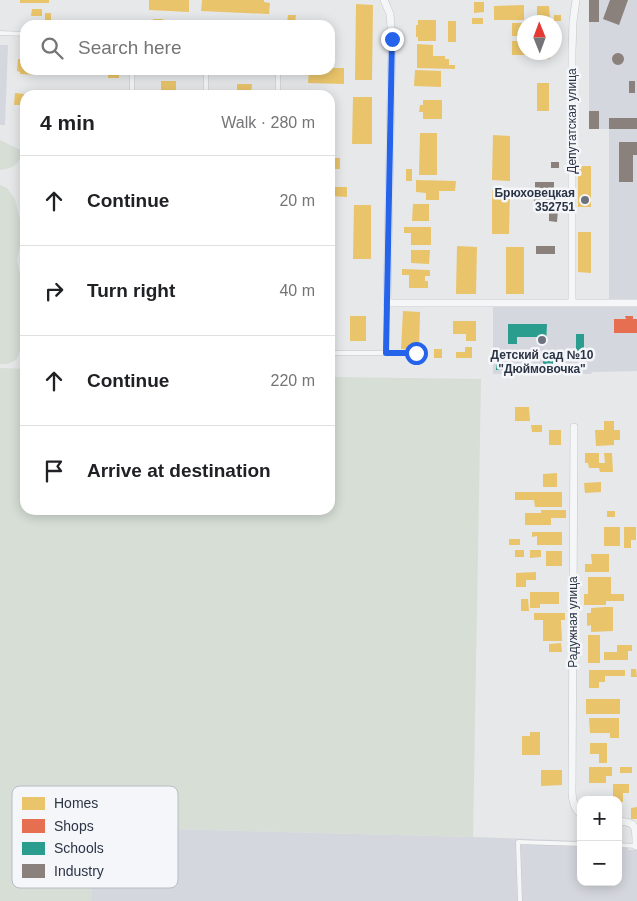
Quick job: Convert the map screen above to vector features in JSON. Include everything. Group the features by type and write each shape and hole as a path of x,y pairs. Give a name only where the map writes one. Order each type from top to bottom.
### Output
{"street":[{"path":"384,0 390,14 392,39 387,303 637,303"},
{"name":"Депутатская улица","path":"572,303 572,51 576,0"},
{"name":"Радужная улица","path":"574,427 572,792 574,804 577,809"},
{"path":"622,821 633,824 636,829 636,846"}],"lane":[{"path":"0,33 20,34"},
{"path":"132,75 132,90"},
{"path":"206,75 206,90"},
{"path":"278,75 278,90"},
{"path":"386,353 387,303"},
{"path":"335,352 416,353"},
{"path":"520,901 518,842 577,844"},
{"path":"622,845 636,846"}],"shaded area":[{"path":"589,0 637,0 637,371 592,372 591,374 493,374 493,307 609,307 609,129 589,129"},
{"path":"0,45 8,45 5,125 0,125"},
{"path":"0,140 20,150 20,159 13,166 0,170"},
{"path":"0,185 7,188 15,199 20,220 20,246 17,259 20,273 20,350 17,359 8,364 0,364"},
{"path":"0,368 20,369 20,515 335,515 335,377 481,379 473,837 178,829 178,786 12,786 12,888 92,888 91,901 0,901"},
{"path":"178,829 577,841 577,886 622,886 622,842 628,843 628,850 637,850 637,901 91,901 92,888 178,888"}],"building: Homes":[{"path":"20,0 49,0 49,3 20,3"},
{"path":"149,0 189,0 189,12 149,10"},
{"path":"202,0 264,0 264,2 270,3 269,14 201,11"},
{"path":"474,2 484,2 484,12 474,13"},
{"path":"356,4 373,5 372,80 355,80"},
{"path":"524,5 524,15 517,15 517,20 494,20 494,6"},
{"path":"537,6 549,6 550,15 537,15"},
{"path":"32,9 42,9 42,16 31,16"},
{"path":"45,13 51,13 51,20 45,20"},
{"path":"288,15 296,15 295,20 287,20"},
{"path":"472,18 483,18 483,24 472,24"},
{"path":"418,20 436,20 436,41 418,41 416,25 418,25"},
{"path":"448,21 456,21 456,42 448,42"},
{"path":"512,23 517,23 517,36 512,36"},
{"path":"512,41 517,41 517,55 512,55"},
{"path":"417,44 433,45 433,56 445,56 445,59 449,59 449,65 455,65 455,69 417,68"},
{"path":"18,59 20,59 20,72 17,71"},
{"path":"335,68 344,68 344,84 308,83 309,75 335,75"},
{"path":"415,70 441,71 441,87 414,86"},
{"path":"108,75 119,75 119,78 108,78"},
{"path":"161,81 176,81 176,90 161,90"},
{"path":"537,83 549,83 549,111 537,111"},
{"path":"237,84 252,84 251,90 237,90"},
{"path":"15,93 20,94 20,105 14,105"},
{"path":"353,97 372,97 372,144 352,144"},
{"path":"423,100 442,100 442,119 423,119 423,112 419,112 420,105 423,105"},
{"path":"420,133 437,133 437,175 419,175"},
{"path":"493,135 510,136 510,181 492,180"},
{"path":"335,158 340,158 340,169 335,169"},
{"path":"578,166 591,166 591,207 578,207"},
{"path":"406,169 412,169 412,181 406,181"},
{"path":"416,180 456,181 455,191 439,191 439,200 426,200 426,193 416,192"},
{"path":"335,187 347,187 347,197 335,196"},
{"path":"492,190 510,190 509,234 492,234"},
{"path":"413,204 429,204 429,221 412,221"},
{"path":"354,205 371,205 371,259 353,259"},
{"path":"404,227 431,227 431,245 411,245 411,233 404,233"},
{"path":"578,232 591,232 591,273 578,272"},
{"path":"457,246 477,247 476,294 456,294"},
{"path":"506,247 524,247 524,294 506,294"},
{"path":"411,250 430,250 429,264 411,263"},
{"path":"402,269 430,270 430,276 425,276 425,281 428,281 428,288 409,288 409,275 402,275"},
{"path":"403,311 420,312 419,350 401,349"},
{"path":"350,316 366,316 366,341 350,341"},
{"path":"453,321 476,321 476,341 466,341 466,334 453,334"},
{"path":"465,347 472,347 472,358 456,358 456,352 465,352"},
{"path":"434,349 442,349 442,358 434,358"},
{"path":"515,407 529,407 530,421 515,421"},
{"path":"604,421 614,421 614,430 620,430 620,440 614,440 614,445 596,446 595,430 604,430"},
{"path":"531,425 542,425 542,432 532,432"},
{"path":"549,430 561,430 561,445 549,445"},
{"path":"585,453 599,453 599,463 605,463 604,453 612,453 613,472 600,472 599,468 589,468 588,463 585,463"},
{"path":"557,473 557,487 543,487 543,474"},
{"path":"601,482 601,492 585,493 584,483"},
{"path":"515,492 562,492 562,507 535,507 534,500 515,500"},
{"path":"541,510 566,510 566,518 551,518 551,525 525,525 525,513 541,513"},
{"path":"607,511 615,511 615,517 607,517"},
{"path":"604,527 620,527 620,546 604,546"},
{"path":"624,527 636,527 636,540 631,540 631,548 624,548"},
{"path":"532,532 562,532 562,545 537,545 537,536 532,537"},
{"path":"509,539 520,539 520,545 509,545"},
{"path":"515,550 524,550 524,557 515,557"},
{"path":"530,550 541,550 541,557 530,558"},
{"path":"546,551 562,551 562,566 546,566"},
{"path":"591,554 609,554 609,572 585,572 585,564 592,564"},
{"path":"536,572 536,580 526,580 526,587 516,587 516,573"},
{"path":"588,577 611,577 611,594 624,594 624,601 606,601 606,605 584,605 584,594 588,594"},
{"path":"530,592 559,592 559,604 540,604 540,608 530,608"},
{"path":"521,599 528,599 529,611 521,611"},
{"path":"613,607 613,631 591,632 591,625 587,626 587,613 591,613 591,608"},
{"path":"534,613 565,613 565,620 561,620 562,641 543,641 543,620 534,620"},
{"path":"588,635 600,635 600,663 588,663"},
{"path":"561,643 562,652 549,652 549,644"},
{"path":"617,645 632,645 632,651 628,651 628,660 604,660 604,652 617,652"},
{"path":"631,669 636,669 637,677 631,677"},
{"path":"589,670 625,670 625,676 605,676 605,682 599,682 599,688 589,688"},
{"path":"586,699 620,699 620,714 586,714"},
{"path":"589,718 619,718 619,738 610,738 610,733 590,733"},
{"path":"530,732 540,732 540,755 522,755 522,736 530,736"},
{"path":"590,743 607,743 607,763 599,763 599,754 590,754"},
{"path":"589,767 612,767 612,776 606,776 606,783 589,783"},
{"path":"620,767 632,767 632,773 620,773"},
{"path":"541,770 562,770 562,785 541,786"},
{"path":"613,784 629,784 629,793 623,793 623,802 622,796 613,796"},
{"path":"637,807 637,819 631,819 631,808"}],"building: Shops":[{"path":"625,316 633,316 633,319 637,319 637,333 614,333 614,319 626,319"}],"building: Schools":[{"path":"508,324 547,324 546,344 538,344 538,337 517,337 517,344 508,344"},
{"path":"576,334 584,334 584,360 576,360"},
{"path":"543,360 553,360 553,368 543,368"},
{"path":"496,362 506,362 506,370 496,370"}],"building: Industry":[{"path":"589,0 599,0 599,22 589,22"},
{"path":"610,0 628,0 619,25 603,19"},
{"path":"618,53 624,59 618,65 612,59"},
{"path":"629,81 635,81 635,93 629,93"},
{"path":"589,111 599,111 599,129 589,129"},
{"path":"609,118 637,118 637,129 609,129"},
{"path":"619,142 637,142 637,155 633,155 633,182 619,182"},
{"path":"551,162 559,162 559,168 551,168"},
{"path":"535,182 554,182 554,189 535,189"},
{"path":"547,195 558,195 558,200 546,200"},
{"path":"534,196 540,196 540,211 534,211"},
{"path":"549,210 558,210 557,222 549,221"},
{"path":"536,246 555,246 555,254 536,254"}],"place":[{"name":"Брюховецкая 352751","path":"585,200"},
{"name":"Детский сад №10 \"Дюймовочка\"","path":"542,340"}],"route":[{"path":"392,39 386,353 416,353"}]}
